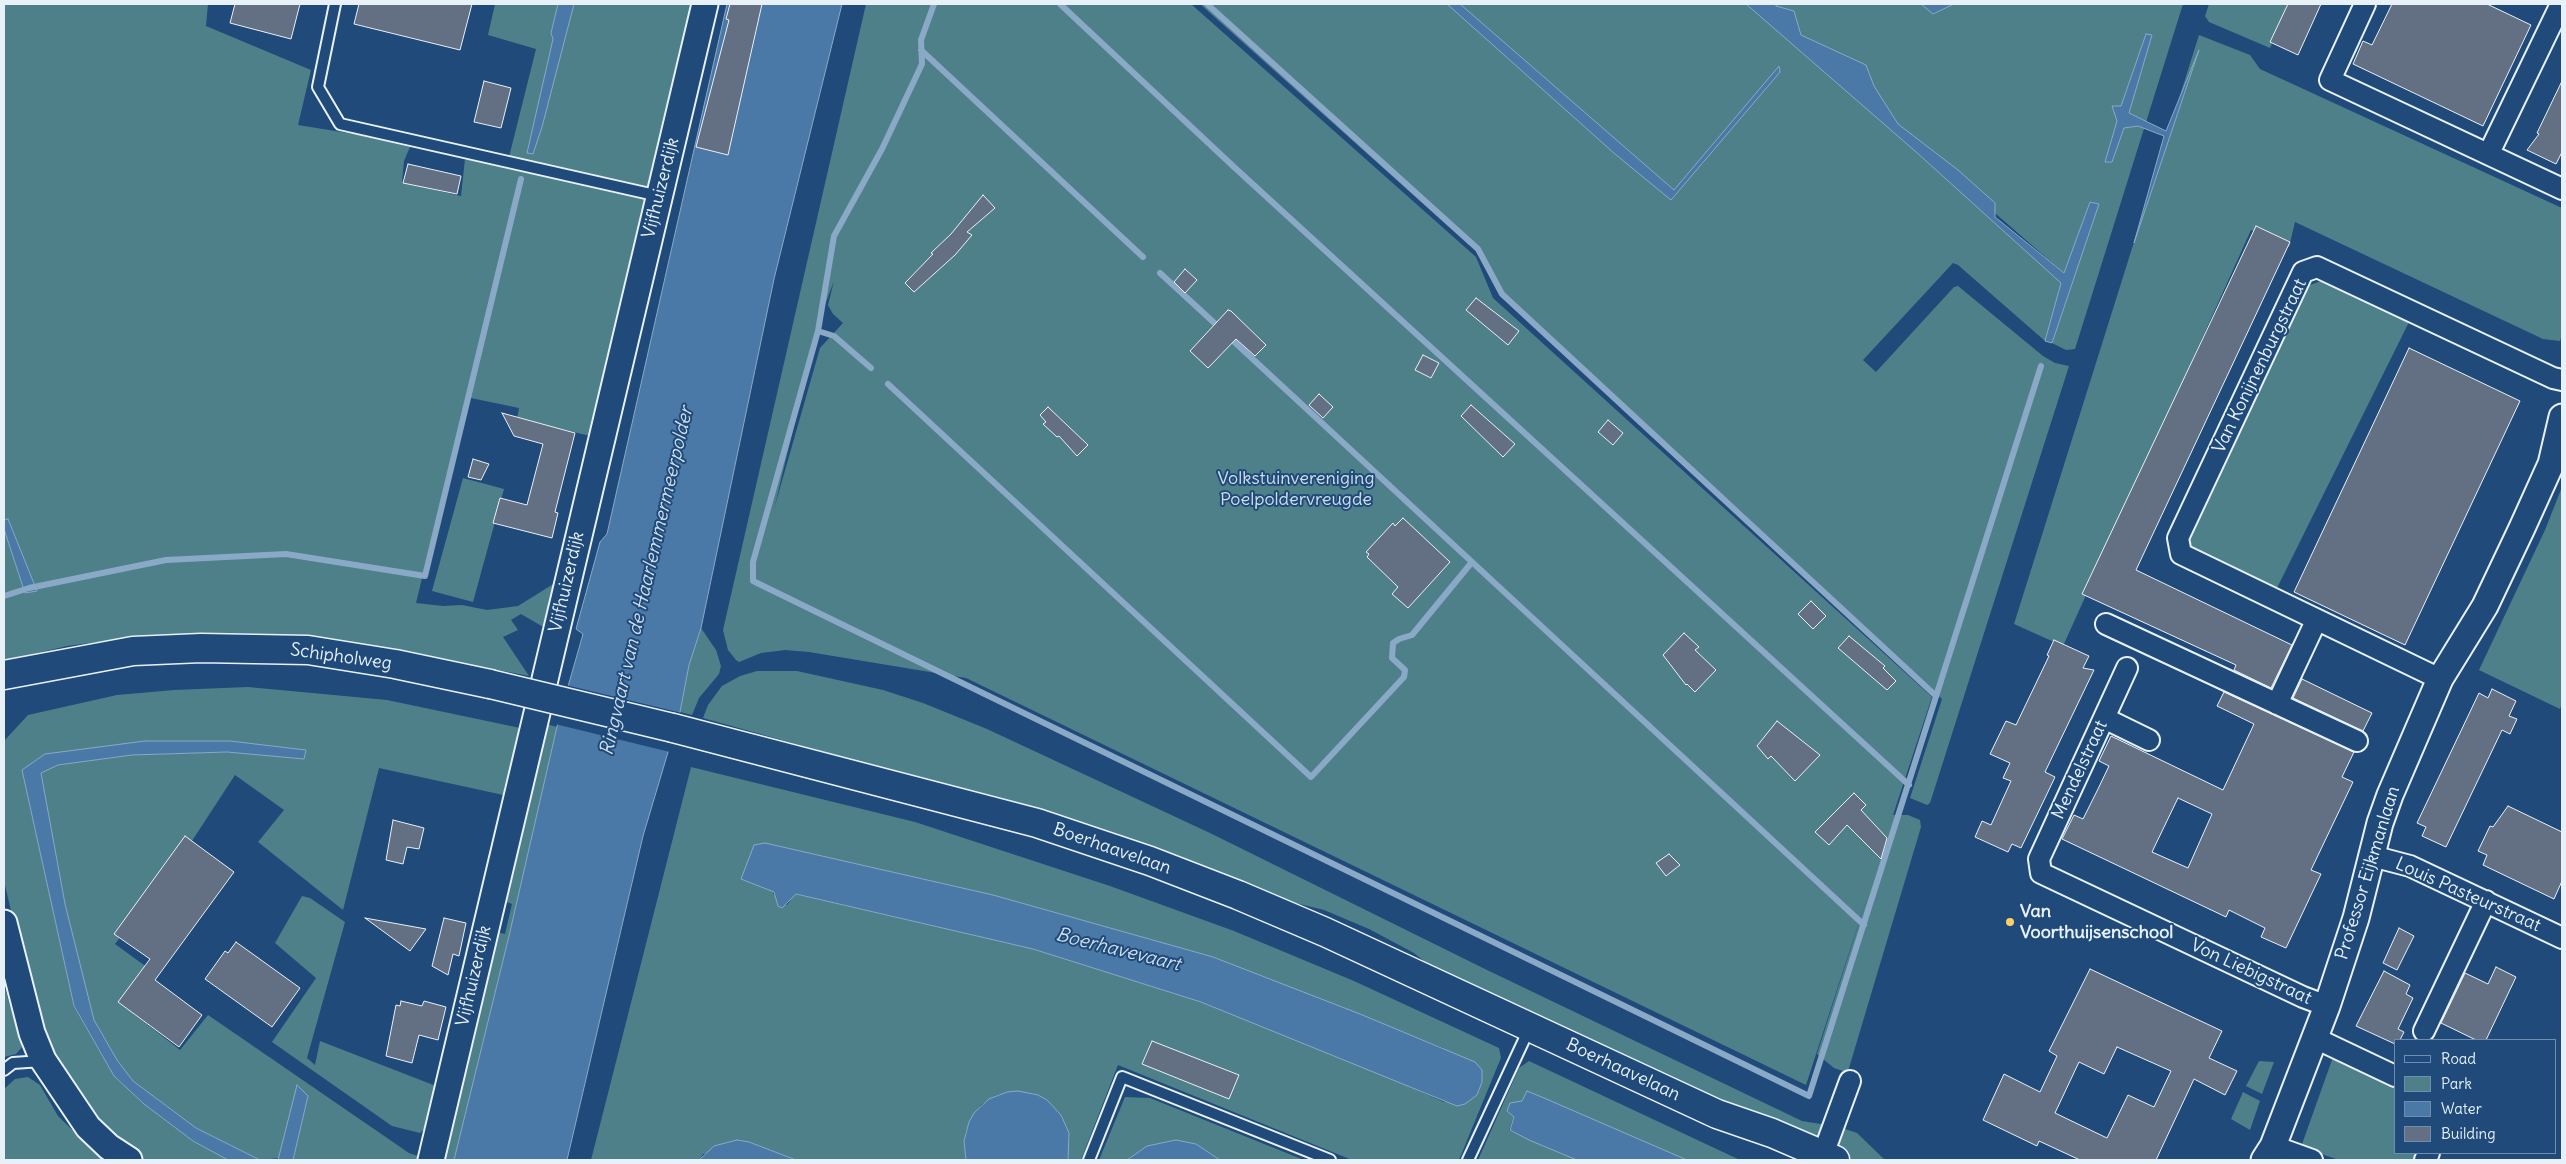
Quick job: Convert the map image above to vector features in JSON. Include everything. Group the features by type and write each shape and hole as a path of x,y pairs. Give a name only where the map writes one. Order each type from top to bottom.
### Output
{"main road":[{"name":"Schipholweg","path":"4,675 133,651 201,648 308,650 395,664 490,684 673,728"},
{"name":"Boerhaavelaan","path":"673,728 742,744 1037,823 1150,861 1316,928 1525,1038 1717,1114 1772,1132 1827,1158"},
{"name":"Boerhaavelaan","path":"1717,1114 1762,1146 1792,1160"}],"street":[{"name":"Vijfhuizerdijk","path":"431,1160 705,4"},
{"path":"2365,4 2330,80 2489,153 2562,189"},
{"path":"2489,153 2561,4"},
{"name":"Van Konijnenburgstraat","path":"2440,679 2181,554 2178,538 2303,272 2317,267 2554,378 2562,380"},
{"name":"Professor Eijkmanlaan","path":"2270,1155 2327,1006 2356,918 2390,795 2440,679 2485,606 2522,528 2550,464 2562,417"},
{"path":"2277,704 2316,620"},
{"path":"2106,624 2357,741"},
{"name":"Mendelstraat","path":"2041,873 2039,859 2127,668"},
{"path":"2104,718 2149,740"},
{"name":"Louis Pasteurstraat","path":"2372,856 2410,866 2562,938"},
{"name":"Von Liebigstraat","path":"2041,873 2303,997 2327,1006"},
{"path":"2424,1031 2486,901"},
{"path":"4,923 32,1033 43,1060 88,1127 109,1147 129,1160"},
{"path":"2316,1038 2394,1076"},
{"path":"1827,1158 1836,1120 1850,1081"},
{"path":"2270,1155 2312,1160"}],"lane":[{"path":"335,4 318,87 340,124 659,196"},
{"path":"1468,1160 1525,1038"},
{"path":"4,1070 13,1063 43,1060"},
{"path":"1089,1160 1122,1077 1330,1160"}],"green space":[{"path":"4,4 208,4 206,26 311,70 298,125 360,135 410,147 404,161 402,182 461,196 465,159 532,172 509,157 536,49 488,35 495,4 558,4 551,33 553,39 533,154 574,4 696,4 595,437 517,419 519,408 466,397 416,603 443,606 462,605 487,610 518,606 555,583 545,628 521,614 511,620 518,630 503,637 529,676 401,651 310,638 259,636 185,635 128,638 67,646 4,661 4,529 25,593 37,591 8,519 4,520"},
{"name":"Volkstuinvereniging Poelpoldervreugde","path":"866,4 1191,4 1476,257 1493,298 1932,697 1893,815 1908,815 1920,820 1921,827 1849,1068 1846,1072 1834,1068 1817,1054 1870,888 1806,1085 966,678 809,652 785,650 761,653 739,662 728,650 723,630","holes":["834,281 828,305 833,314 843,323 820,348 774,509 820,318"]},
{"path":"1200,4 1928,4 1933,14 1954,4 2183,4 2075,349 2066,350 2052,343 2073,281 1988,207 1986,215 2062,283 2045,341 1958,265 1953,263 1863,360 1876,372 1954,287 1958,286 2043,356 2055,363 2069,366 1930,803 1927,805 1910,798 1942,699 1744,514 1505,297 1488,262"},
{"path":"2209,4 2290,4 2270,48 2209,22 2205,16"},
{"path":"2199,35 2250,55 2260,69 2562,208 2562,334 2560,341 2543,339 2295,222 2289,247 2251,230 2063,646 2014,624"},
{"path":"2321,281 2409,322 2275,592 2196,555 2189,544 2187,535 2304,291 2310,285"},
{"path":"463,478 504,489 473,602 432,591"},
{"path":"2562,487 2562,703 2560,709 2479,670 2545,530"},
{"path":"701,628 716,650 721,666 719,674 699,698 692,715 680,712 689,665"},
{"path":"757,671 797,671 883,690 923,703 987,729 1210,833 1485,969 1802,1121 1827,1125 1823,1138 1809,1143 1691,1091 1430,966 1414,953 1369,929 1324,910 1279,899 1075,822 703,718 708,705 722,686 740,676"},
{"path":"248,687 387,700 525,729 508,796 379,768 343,910 258,842 284,810 235,775 188,847 115,944 148,968 120,1003 180,1050 208,1015 409,1153 418,1156 417,1160 293,1160 308,1096 298,1086 280,1158 260,1160 196,1128 133,1081 117,1060 94,1020 86,992 65,904 41,773 58,765 132,755 227,752 304,759 306,750 230,741 145,741 22,770 74,1007 114,1076 144,1104 193,1141 228,1160 142,1160 134,1155 108,1134 40,1034 4,881 4,741 28,715 117,695 174,690"},
{"path":"546,724 557,727 509,936 454,1160 441,1160 496,932 505,934 512,904 504,901"},
{"path":"691,767 915,822 1110,886 1234,931 1354,981 1499,1048 1501,1058 1459,1160 1352,1160 1118,1065 1081,1160 1068,1160 1069,1133 1061,1115 1018,1091 998,1095 981,1105 966,1131 964,1141 966,1160 796,1160 749,1142 703,1154 699,1160 591,1160","holes":["765,843 993,895 1213,957 1443,1048 1482,1082 1477,1095 1444,1102 1372,1070 1201,1002 1033,949 795,894 787,905 774,895 754,845"]},
{"path":"302,896 310,898 345,922 307,1058 315,1065 320,1041 436,1086 424,1129 420,1133 392,1126 272,1042 316,978 275,943"},
{"path":"4,985 22,1047 16,1054 4,1057"},
{"path":"2333,1057 2394,1086 2394,1154 2421,1154 2418,1160 2339,1160 2301,1147"},
{"path":"1529,1061 1740,1160 1687,1160 1639,1140 1522,1101 1507,1111 1514,1116 1509,1130 1577,1160 1478,1160 1519,1068"},
{"path":"2259,1061 2274,1062 2262,1094 2246,1086"},
{"path":"28,1077 40,1085 58,1116 103,1160 4,1160 4,1089 15,1079"},
{"path":"2243,1092 2260,1101 2250,1130 2231,1119"},
{"path":"1125,1097 1150,1098 1304,1160 1220,1160 1196,1144 1176,1140 1147,1146 1127,1160 1099,1160"},
{"path":"1842,1128 1857,1133 1885,1160 1843,1159 1837,1142"}],"water":[{"path":"558,4 574,4 542,127 533,154 527,153 553,39 551,33"},
{"name":"Ringvaart van de Haarlemmermeerpolder","path":"727,4 842,4 774,279 701,628 689,665 680,712 643,836 567,1160 454,1160 509,936 559,718 583,634 576,629 600,542 607,534"},
{"path":"1447,4 1460,4 1674,190 1779,66 1780,72 1671,200 1615,154"},
{"path":"1746,4 1776,4 1776,6 1794,11 1801,35 1866,65 1874,86 1898,124 1958,170 1995,203 1995,217 2064,273 2090,202 2099,204 2052,343 2045,341 2061,283 1915,151"},
{"path":"1921,4 1954,4 1933,14"},
{"path":"2146,34 2152,35 2129,113 2166,131 2199,50 2134,243 2164,136 2138,126 2124,128 2112,162 2105,162 2117,121 2112,106 2121,106"},
{"path":"8,519 37,591 25,593 4,529 4,520"},
{"path":"145,741 230,741 306,750 304,759 227,752 132,755 58,765 41,773 65,904 94,1020 117,1060 133,1081 196,1128 260,1160 228,1160 193,1141 144,1104 114,1076 74,1006 22,770 45,754"},
{"name":"Boerhavevaart","path":"765,843 993,895 1213,957 1360,1014 1475,1062 1482,1070 1482,1082 1477,1095 1465,1104 1457,1106 1201,1002 1033,949 796,894 782,908 778,906 774,892 741,879 754,845"},
{"path":"297,1085 308,1096 293,1160 278,1160"},
{"path":"1018,1091 1038,1095 1047,1100 1061,1115 1069,1133 1068,1160 966,1160 964,1141 969,1122 974,1113 989,1099 1007,1092"},
{"path":"1527,1091 1687,1160 1577,1160 1529,1140 1510,1130 1514,1117 1507,1111 1510,1103 1522,1101"},
{"path":"737,1140 749,1142 796,1160 699,1160 714,1146"},
{"path":"1176,1140 1196,1144 1220,1160 1127,1160 1147,1146"}],"pier":[{"path":"566,685 682,713 670,752 555,724"}],"building":[{"path":"235,4 300,4 291,39 230,23"},
{"path":"359,4 472,4 460,50 354,24"},
{"path":"730,4 762,4 728,155 696,147 729,20 726,19"},
{"path":"2288,4 2321,4 2298,55 2270,42"},
{"path":"2392,4 2487,4 2531,25 2483,126 2353,64 2363,41 2372,45"},
{"path":"484,81 511,88 501,128 474,122"},
{"path":"2562,81 2562,152 2556,164 2527,150 2539,134 2537,133"},
{"path":"408,164 461,176 457,194 403,183"},
{"path":"983,195 995,208 967,232 972,235 955,255 914,292 905,283 933,254 931,253 951,234"},
{"path":"2256,226 2290,242 2136,570 2292,645 2271,688 2234,670 2236,665 2082,594"},
{"path":"1185,269 1197,280 1185,293 1174,282"},
{"path":"1476,298 1519,331 1508,345 1466,310"},
{"path":"1228,310 1266,345 1255,356 1236,339 1208,368 1190,351"},
{"path":"2409,348 2520,401 2405,645 2294,592"},
{"path":"1423,355 1439,363 1431,378 1415,370"},
{"path":"1319,394 1333,407 1323,418 1309,405"},
{"path":"1471,405 1515,444 1503,457 1461,416"},
{"path":"1048,407 1088,445 1077,456 1059,436 1057,437 1043,424 1046,422 1040,415"},
{"path":"502,413 575,433 555,512 558,513 552,538 493,523 500,498 527,505 543,444 514,436"},
{"path":"1608,420 1623,433 1613,445 1598,432"},
{"path":"473,459 489,464 481,480 468,477"},
{"path":"1403,518 1450,562 1408,608 1392,594 1398,587 1367,557 1369,554 1366,552 1393,523 1395,526"},
{"path":"1811,601 1826,616 1813,629 1798,614"},
{"path":"1684,633 1699,647 1695,650 1716,670 1695,692 1686,685 1663,655"},
{"path":"1849,636 1885,666 1883,668 1896,681 1887,690 1838,648"},
{"path":"2054,640 2089,656 2083,668 2094,670 2045,772 2055,777 2021,848 2012,844 2008,852 1975,837 1982,821 1991,825 2011,781 2003,778 2010,763 1990,754 2006,721 2016,725 2049,656 2047,655"},
{"path":"2302,679 2372,713 2363,731 2293,698"},
{"path":"2492,689 2516,701 2509,716 2517,719 2510,734 2502,730 2446,847 2422,836 2426,827 2417,823 2479,693 2488,698"},
{"path":"2224,692 2354,752 2342,777 2353,782 2311,870 2321,874 2286,948 2261,937 2265,928 2229,910 2226,917 2062,839 2074,815 2083,819 2109,766 2099,761 2111,736 2223,790 2254,724 2217,706","holes":["2178,798 2212,814 2188,868 2152,852"]},
{"path":"1777,721 1820,755 1795,781 1771,756 1768,759 1757,746"},
{"path":"1854,793 1866,805 1861,810 1887,838 1881,859 1847,825 1829,845 1815,832"},
{"path":"2508,806 2562,832 2562,881 2554,899 2483,865 2487,855 2478,851 2490,826 2493,827"},
{"path":"393,820 424,828 419,849 407,847 403,864 386,860"},
{"path":"185,836 234,872 155,980 202,1015 179,1047 118,1002 150,959 114,934"},
{"path":"1669,854 1680,865 1666,876 1656,863"},
{"path":"365,918 426,929 410,951"},
{"path":"444,918 466,923 459,956 453,954 448,975 432,966"},
{"path":"2399,928 2414,936 2397,970 2383,963"},
{"path":"236,942 300,988 272,1027 205,979 225,951 228,953"},
{"path":"2496,967 2516,977 2486,1039 2474,1039 2441,1023 2465,973 2488,984"},
{"path":"2090,969 2222,1031 2209,1058 2237,1071 2225,1095 2194,1079 2156,1160 2080,1160 2039,1141 2037,1146 1983,1120 2004,1074 2040,1092 2057,1056 2049,1051","holes":["2117,1047 2171,1071 2154,1107 2128,1095 2107,1138 2055,1113 2079,1062 2104,1074"]},
{"path":"2384,971 2410,985 2406,994 2413,998 2398,1029 2404,1032 2400,1039 2394,1039 2394,1044 2356,1026"},
{"path":"401,1001 422,1006 424,1001 446,1007 438,1040 419,1035 412,1063 386,1056 396,1005 400,1006"},
{"path":"1152,1041 1239,1075 1229,1099 1142,1064"}],"waterway":[{"path":"934,4 921,40 922,64 882,149 834,236 818,331 753,562 753,581 1809,1096 2041,366"},
{"path":"1060,4 1234,167 1909,785"},
{"path":"1207,4 1478,249 1502,294 1936,696"},
{"path":"921,50 1143,257"},
{"path":"4,596 29,588 166,560 286,554 425,576 521,179"},
{"path":"1160,273 1222,330"},
{"path":"818,331 834,336 871,368"},
{"path":"1229,337 1864,925"},
{"path":"888,384 1311,777 1404,677 1405,670 1392,658 1393,643 1412,635 1472,562"}],"place":[{"name":"Van Voorthuijsenschool","path":"2010,922"}]}
